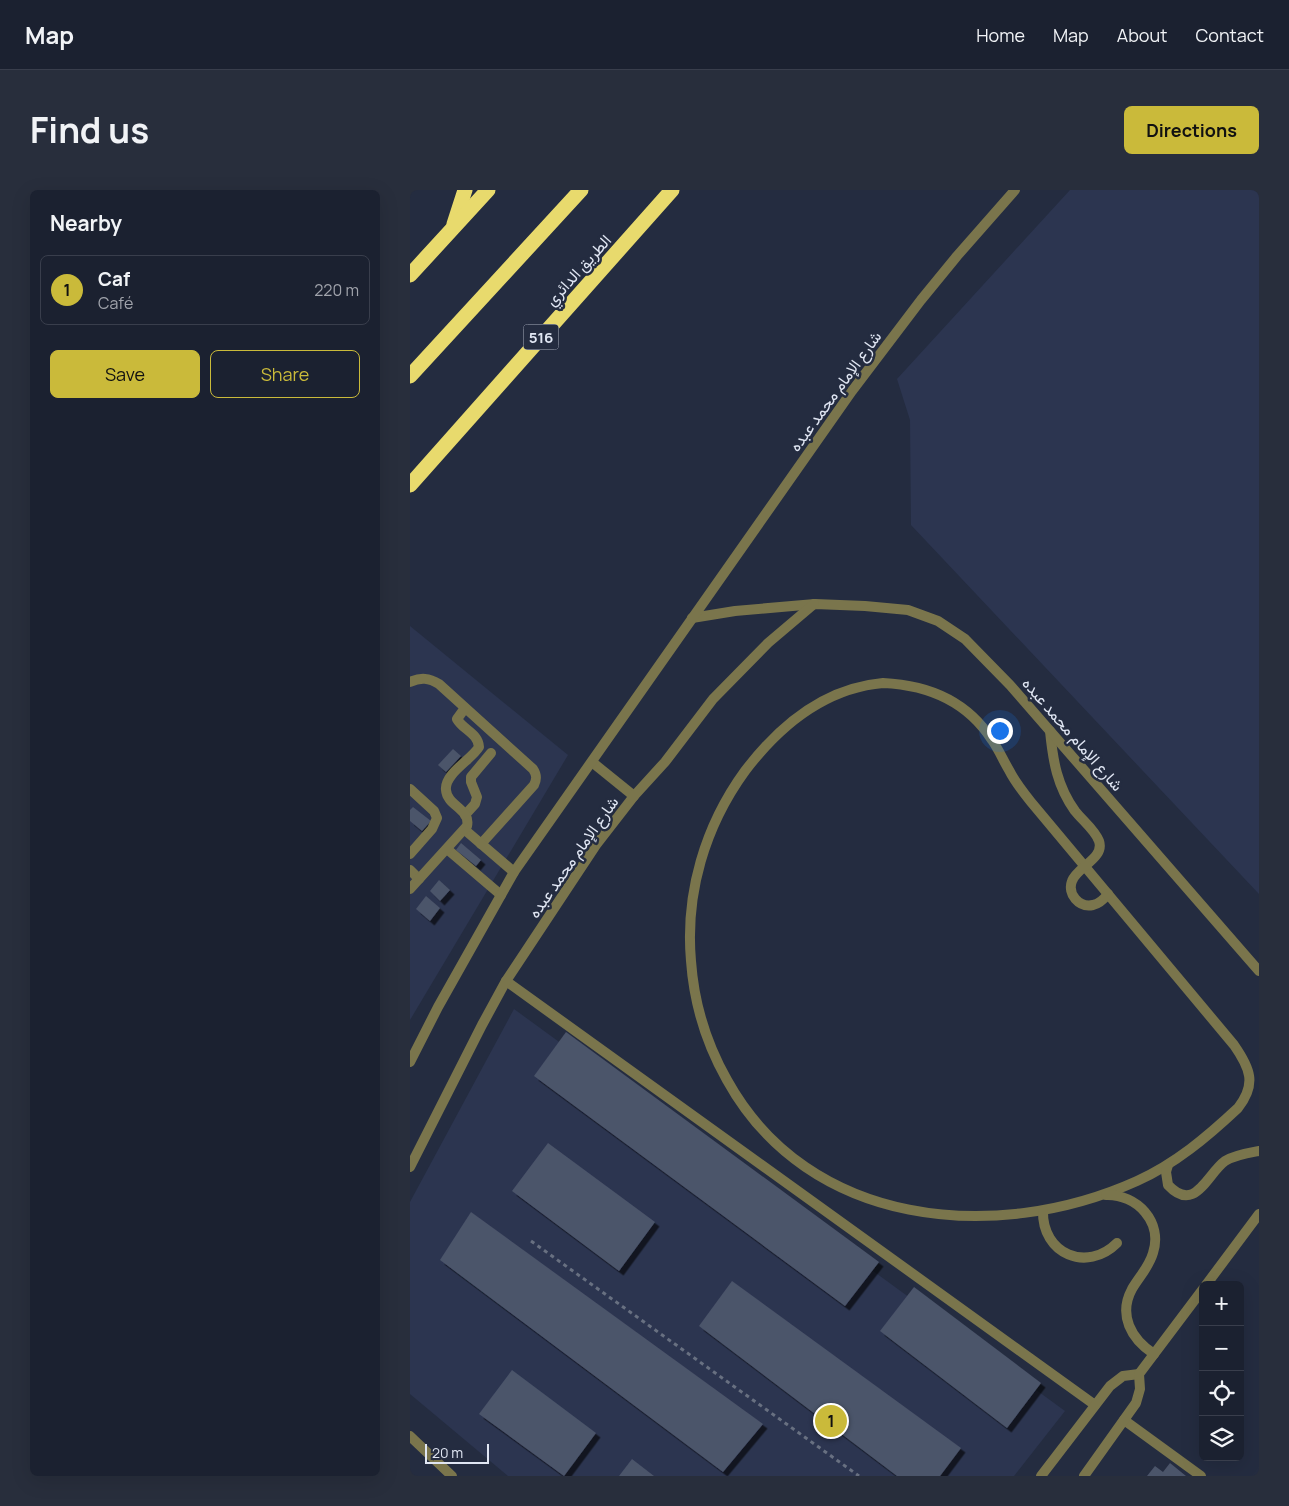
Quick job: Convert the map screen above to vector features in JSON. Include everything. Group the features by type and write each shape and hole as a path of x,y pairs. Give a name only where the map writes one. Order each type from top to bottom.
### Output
{"highway":[{"path":"453,229 465,190"},
{"path":"410,276 488,190"},
{"path":"410,376 581,190"},
{"name":"الطريق الدائري","path":"410,485 672,190"}],"street":[{"name":"شارع الإمام محمد عبده","path":"410,1061 438,1007 514,872 886,346 951,263 1015,190"},
{"name":"شارع الإمام محمد عبده","path":"692,618 735,611 814,604 908,610 938,621 965,639 988,662 1259,971"},
{"name":"شارع الإمام محمد عبده","path":"410,1167 506,981 596,845 713,699 739,670 814,604"},
{"path":"410,682 419,678 433,680 533,769 536,777 534,785 481,844"},
{"path":"884,683 910,685 936,693 953,701 980,724 992,739 1009,771 1031,802 1108,894 1234,1045 1246,1062 1250,1081 1248,1091 1238,1108 1204,1138 1168,1164 1136,1182 1103,1195 1043,1211 1013,1215 962,1216 911,1210 863,1198 826,1180 798,1162 761,1129 728,1082 710,1045 700,1014 692,973 690,932 692,899 701,858 724,803 753,761 789,724 831,696 866,684 884,683"},
{"path":"410,889 465,830 468,822 465,815 448,798 446,788 448,779 479,746 476,738 457,719 465,708"},
{"path":"1050,731 1053,762 1061,787 1074,810 1099,842 1100,846 1097,853 1072,881 1072,894 1080,903 1093,905 1099,903 1108,894"},
{"path":"465,815 475,804 477,797 471,782 472,774 491,753"},
{"path":"592,762 634,796"},
{"path":"410,789 434,811 436,822 410,854"},
{"path":"465,830 514,872"},
{"path":"447,849 501,896"},
{"path":"410,870 419,879"},
{"path":"506,981 1095,1405"},
{"path":"1168,1164 1166,1179 1168,1185 1179,1194 1186,1195 1200,1190 1223,1163 1236,1156 1259,1151"},
{"path":"1103,1195 1132,1200 1147,1213 1152,1222 1156,1242 1154,1251 1151,1260 1132,1289 1126,1309 1129,1329 1134,1338 1154,1354"},
{"path":"1043,1211 1043,1220 1048,1237 1060,1250 1068,1254 1086,1258 1095,1257 1111,1249 1117,1243"},
{"path":"1209,1281 1259,1214"},
{"path":"1084,1476 1139,1396 1139,1374 1199,1294"},
{"path":"1041,1476 1110,1386 1123,1376 1139,1374"},
{"path":"1124,1420 1201,1476"},
{"path":"410,1436 452,1476"}],"path":[{"path":"531,1241 859,1476"}],"shaded area":[{"path":"1070,190 1259,190 1259,894 911,525 910,420 897,379"},
{"path":"410,626 568,755 410,1020"},
{"path":"514,1009 1065,1411 1014,1476 508,1476 410,1394 410,1202"}],"building":[{"path":"453,749 461,756 446,772 438,765"},
{"path":"413,807 431,821 422,831 410,821 410,810"},
{"path":"461,843 481,860 476,866 456,850"},
{"path":"439,880 450,890 440,901 430,891"},
{"path":"426,896 440,908 430,921 416,909"},
{"path":"566,1032 879,1262 845,1306 534,1076"},
{"path":"548,1143 655,1222 619,1271 512,1191"},
{"path":"471,1212 763,1424 723,1472 440,1260"},
{"path":"732,1281 961,1448 940,1476 897,1476 699,1326"},
{"path":"914,1287 1041,1383 1007,1428 880,1331"},
{"path":"512,1370 596,1433 564,1476 479,1414"},
{"path":"632,1459 654,1476 619,1476"},
{"path":"1170,1463 1186,1476 1147,1476 1155,1466 1163,1472"}],"place":[{"name":"Caf","path":"831,1421"}]}
